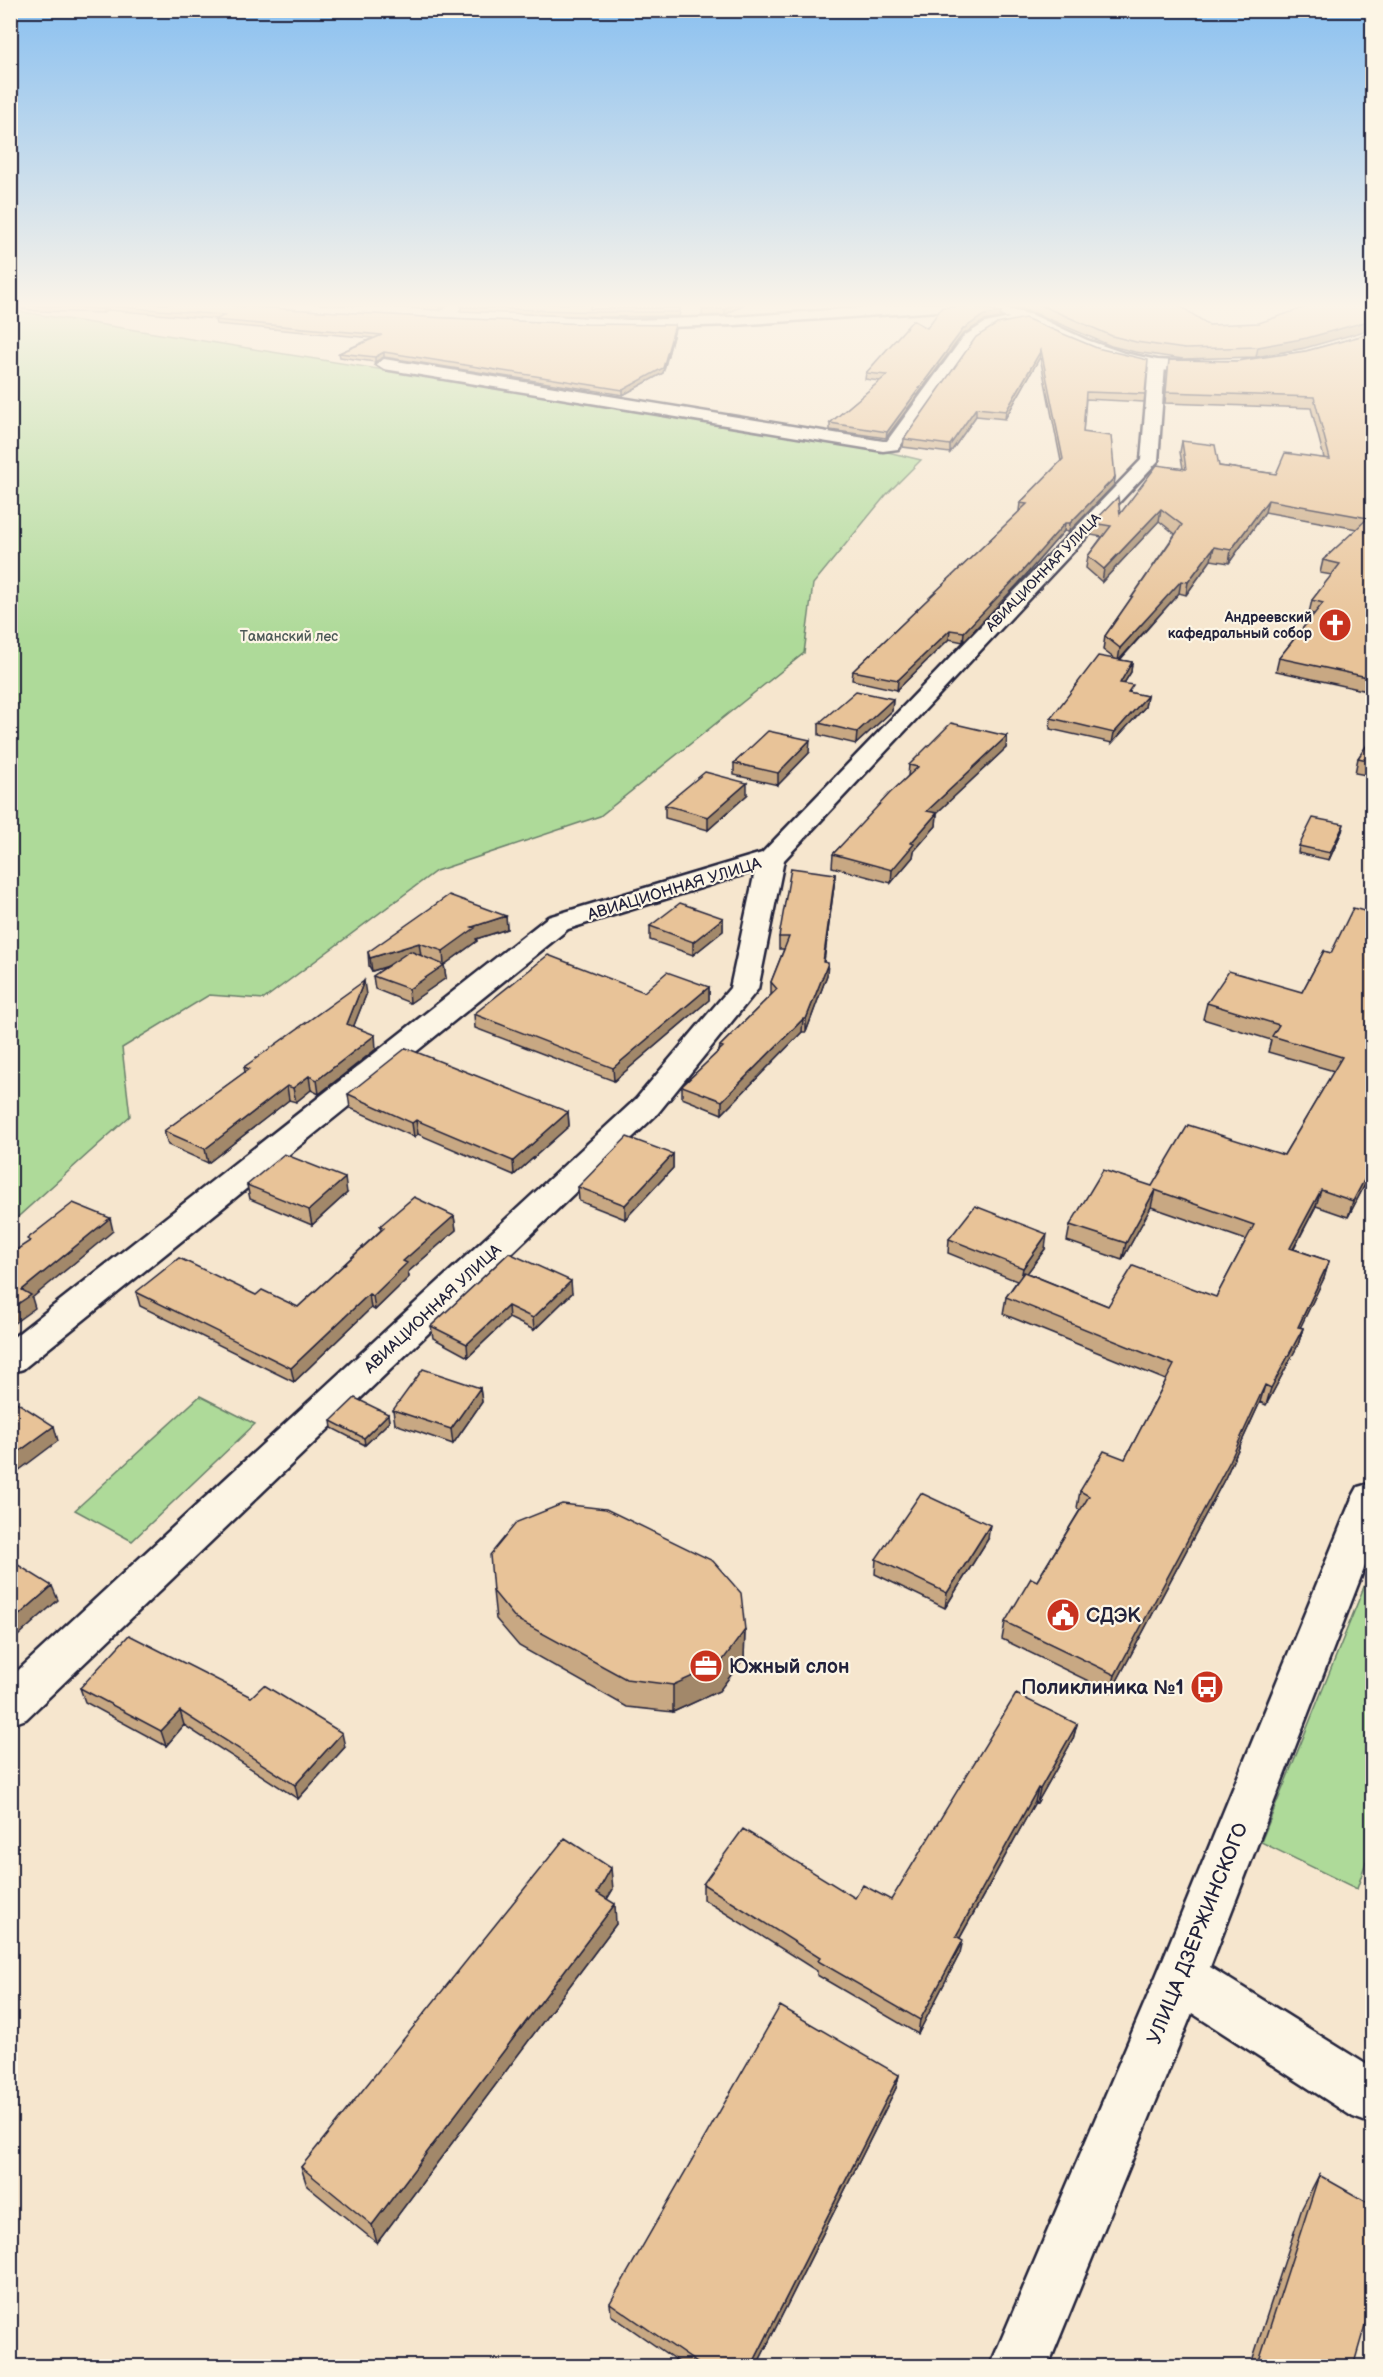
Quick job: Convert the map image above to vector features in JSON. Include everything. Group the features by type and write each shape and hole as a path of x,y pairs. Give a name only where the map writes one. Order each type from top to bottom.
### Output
{"street":[{"path":"694,415 871,444 892,445 914,415"},
{"name":"АВИАЦИОННАЯ УЛИЦА","path":"10,1360 558,923 771,858 1149,460 1153,415"},
{"name":"АВИАЦИОННАЯ УЛИЦА","path":"10,1706 647,1106 744,989 771,858"},
{"name":"УЛИЦА ДЗЕРЖИНСКОГО","path":"1018,2367 1181,1977 1372,1498"},
{"path":"1181,1977 1372,2098"}],"green space":[{"name":"Таманский лес","path":"10,415 665,415 871,448 921,460 886,495 813,584 804,653 600,816 436,871 264,999 209,995 122,1048 130,1116 11,1223"},
{"path":"200,1396 255,1424 132,1541 75,1510"},
{"path":"1372,1567 1372,1844 1357,1889 1261,1842"}],"building":[{"path":"840,415 900,415 887,432 830,423"},
{"path":"921,415 971,415 950,445 904,439"},
{"path":"1054,415 1084,415 1083,432 1111,436 1115,477 1070,523 1065,523 964,632 950,630 898,680 853,671 1027,504 1020,503 1063,459"},
{"path":"1319,415 1372,415 1372,678 1279,658 1323,603 1312,600 1340,564 1323,560 1368,518 1268,500 1231,550 1214,547 1188,582 1181,581 1120,648 1105,636 1182,525 1161,509 1104,569 1088,556 1111,526 1093,523 1118,497 1120,514 1157,465 1186,469 1182,441 1215,445 1219,466 1276,474 1285,453 1330,459"},
{"path":"1098,656 1132,662 1120,683 1133,685 1128,692 1147,696 1114,733 1051,718"},
{"path":"856,691 893,699 857,732 819,723"},
{"path":"951,723 1007,736 927,811 937,813 911,843 914,844 892,870 833,854 890,793 918,767 909,765"},
{"path":"768,731 810,740 778,773 734,763"},
{"path":"1372,738 1372,761 1358,758"},
{"path":"705,772 747,783 708,817 665,805"},
{"path":"1313,818 1344,824 1330,853 1299,846"},
{"path":"791,868 835,874 823,962 828,963 806,1019 803,1019 722,1101 682,1086 723,1047 720,1046 777,989 771,982 789,937 779,937"},
{"path":"449,895 506,916 472,927 475,928 443,951 419,943 370,958 368,952"},
{"path":"680,903 723,918 693,942 650,926"},
{"path":"1353,908 1372,913 1372,1165 1353,1201 1321,1190 1290,1248 1329,1261 1298,1327 1303,1328 1271,1388 1265,1385 1230,1461 1115,1675 1005,1622 1031,1578 1037,1581 1089,1496 1080,1491 1104,1451 1125,1459 1174,1365 1006,1297 1024,1272 1108,1306 1133,1266 1216,1297 1254,1225 1155,1190 1126,1243 1070,1225 1103,1170 1152,1186 1188,1125 1284,1155 1342,1057 1272,1036 1279,1025 1207,1003 1229,971 1302,992 1324,951 1331,953"},
{"path":"410,951 444,965 409,989 373,976"},
{"path":"548,955 644,992 667,972 709,987 613,1068 474,1014"},
{"path":"364,981 347,1024 375,1035 317,1080 309,1076 293,1088 287,1086 205,1149 164,1131 249,1069 244,1067"},
{"path":"406,1048 568,1112 513,1161 416,1120 412,1123 348,1094"},
{"path":"627,1137 673,1154 625,1205 578,1187"},
{"path":"284,1154 345,1178 309,1210 247,1185"},
{"path":"414,1197 454,1216 403,1261 407,1263 373,1296 369,1294 291,1368 136,1292 179,1258 256,1295 262,1290 298,1307 384,1228 380,1226"},
{"path":"73,1203 110,1218 22,1290 31,1295 10,1309 10,1254 30,1241 27,1239"},
{"path":"975,1206 1047,1234 1023,1268 949,1239"},
{"path":"509,1253 571,1281 533,1318 508,1306 467,1344 431,1326"},
{"path":"423,1369 480,1388 451,1429 393,1410"},
{"path":"10,1398 54,1426 10,1458"},
{"path":"355,1398 388,1414 364,1438 331,1421"},
{"path":"921,1493 990,1525 947,1593 876,1559"},
{"path":"562,1504 606,1509 713,1561 741,1593 745,1630 720,1664 673,1685 626,1679 516,1619 493,1591 490,1555 517,1522"},
{"path":"10,1560 52,1586 10,1623"},
{"path":"129,1635 251,1697 264,1685 342,1733 295,1785 180,1711 161,1731 80,1688"},
{"path":"1016,1694 1077,1724 1040,1789 1038,1788 956,1936 963,1940 920,2020 818,1961 820,1958 703,1884 743,1829 855,1898 863,1885 891,1900"},
{"path":"565,1838 611,1868 597,1893 615,1904 372,2225 301,2167"},
{"path":"780,2006 899,2075 751,2367 703,2367 610,2303"},
{"path":"1319,2175 1372,2205 1372,2301 1353,2367 1257,2367"}],"place":[{"name":"Андреевский кафедральный собор","path":"1335,625"},
{"name":"СДЭК","path":"1063,1615"},
{"name":"Южный слон","path":"706,1666"},
{"name":"Поликлиника №1","path":"1207,1687"}]}
